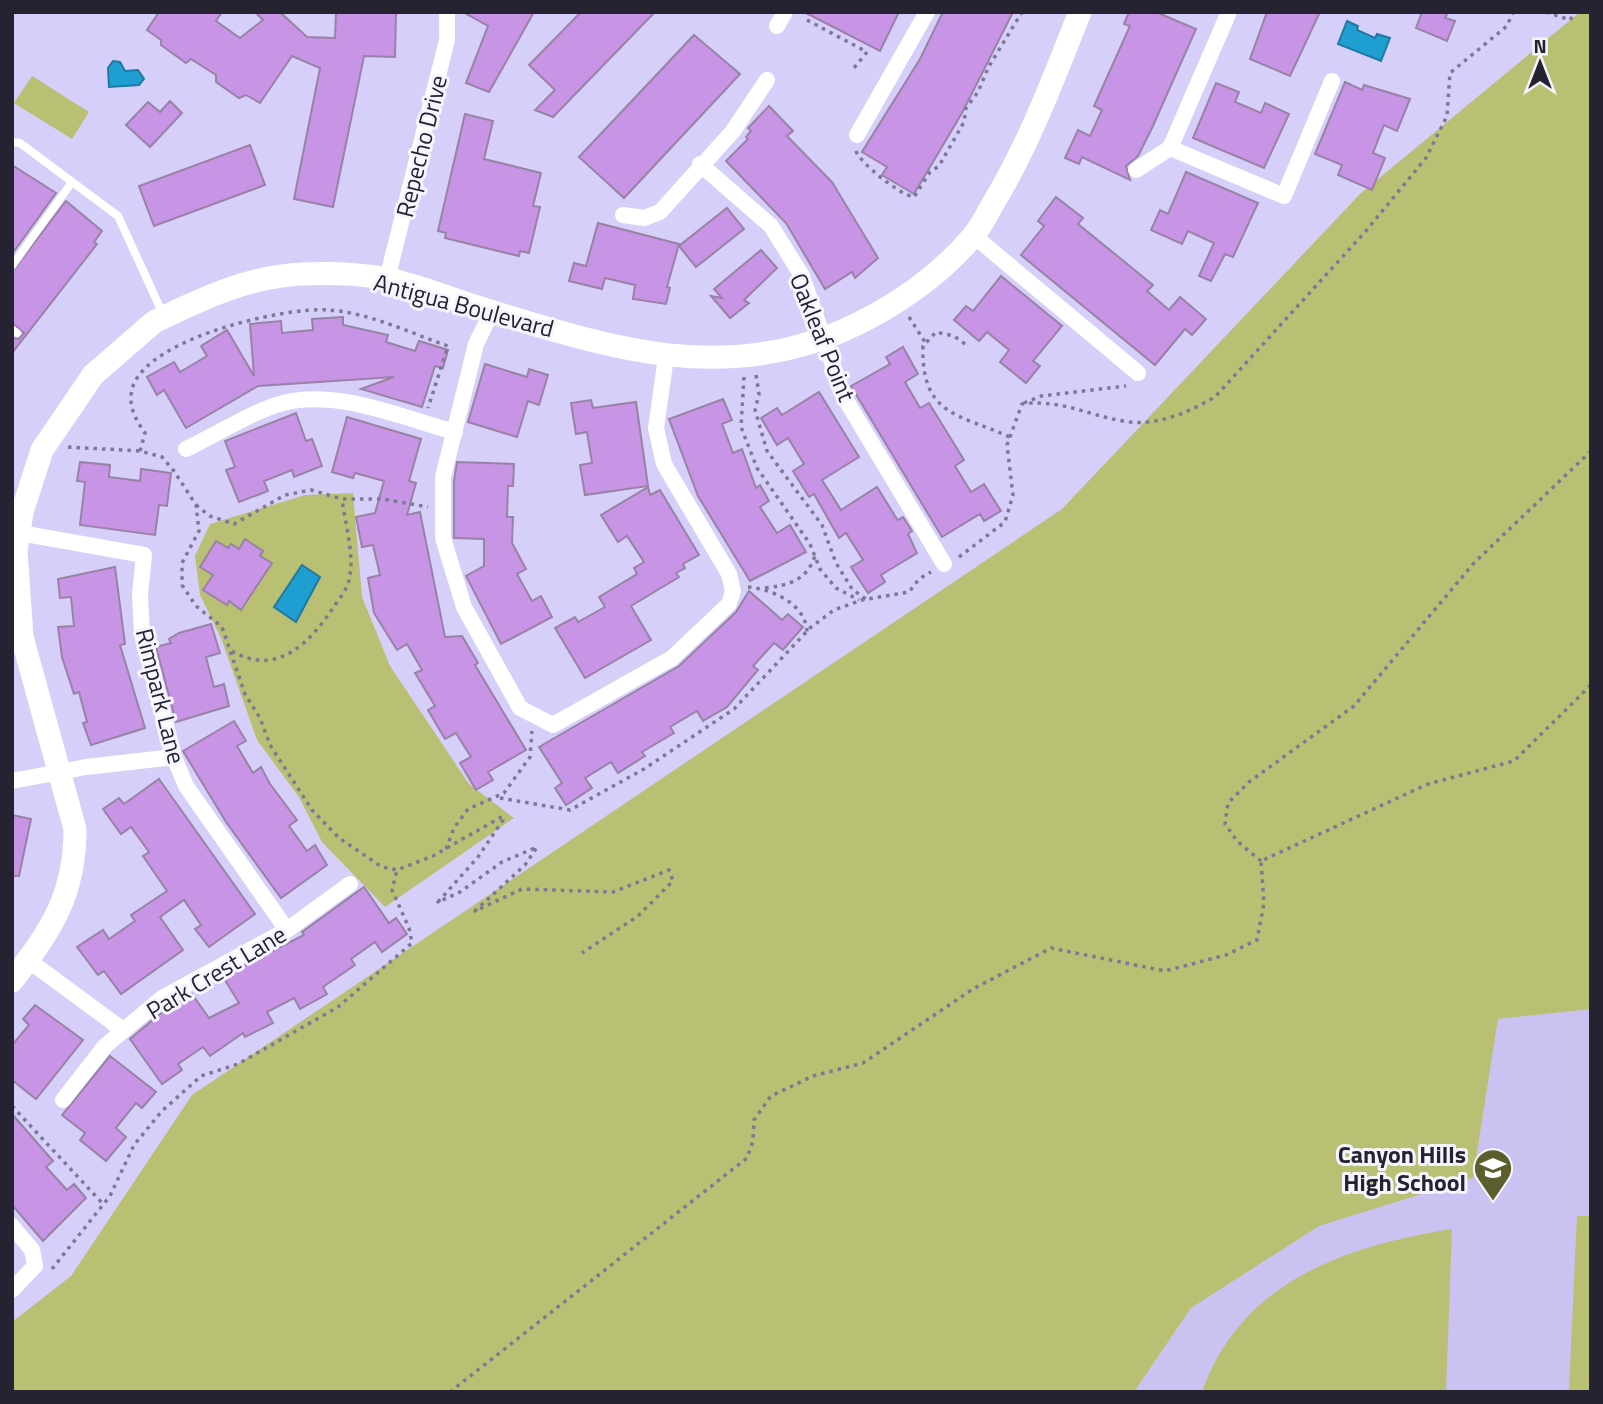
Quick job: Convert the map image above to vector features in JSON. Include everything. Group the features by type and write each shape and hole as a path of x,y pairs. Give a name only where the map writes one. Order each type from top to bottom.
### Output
{"street":[{"name":"Repecho Drive","path":"387,279 447,40 447,12"},
{"path":"857,135 927,12"},
{"name":"Antigua Boulevard","path":"12,981 47,937 65,898 75,856 75,829 22,637 16,532 49,441 93,375 154,322 164,317 225,288 302,274 387,279 624,350 666,357 750,357 824,339 899,302 974,236 1020,159 1080,12"},
{"path":"1136,170 1170,148 1229,12"},
{"path":"624,215 644,218 660,212 700,164 733,131 767,80"},
{"path":"1170,148 1284,196 1332,81"},
{"name":"Oakleaf Point","path":"700,164 771,226 802,276 844,397 944,564"},
{"path":"974,236 1138,373"},
{"path":"492,311 476,344 443,477 443,538 464,607 520,708 553,725 672,658 729,604 732,586 729,574 664,464 656,428 666,357"},
{"path":"186,449 281,403 308,400 350,403 456,432"},
{"name":"Rimpark Lane","path":"16,532 144,555 140,596 142,634 174,757 186,786 288,930"},
{"path":"12,781 60,771 174,757"},
{"name":"Park Crest Lane","path":"63,1100 105,1046 162,998 288,930 350,884"},
{"path":"28,960 123,1030"},
{"path":"12,1227 32,1250 34,1266 12,1290"}],"lane":[{"path":"12,142 20,143 118,216 164,317"},
{"path":"12,265 72,182"}],"path":[{"path":"857,135 858,157 875,169 881,180 914,197 930,172 939,166 964,122 966,108 978,93 988,68 1022,12"},
{"path":"1022,404 1038,402 1086,409 1123,421 1157,421 1189,412 1215,397 1365,232 1426,158 1447,116 1450,73 1507,26 1513,12"},
{"path":"1546,12 1570,20 1575,12"},
{"path":"807,20 867,52 854,68 856,69"},
{"path":"899,302 925,342 923,367 935,396 948,413 1010,437"},
{"path":"140,451 145,433 137,421 130,397 136,380 158,358 233,323 284,311 329,310 362,316 448,346 423,424"},
{"path":"925,342 936,332 954,336 965,344"},
{"path":"750,357 740,412 745,439 757,468 810,544 820,569 836,588 865,600"},
{"path":"750,357 759,394 755,410 767,452 822,525 836,563 852,589 865,600"},
{"path":"446,849 454,828 468,809 499,798 570,810 644,769 734,709 807,632 834,610 865,600 909,592 919,579 963,554 1005,522 1013,495 1007,445 1022,404 1030,398 1041,396 1131,386 1138,373"},
{"path":"49,441 70,447 140,451 162,457 196,505 211,516 234,524 285,495 311,490 342,499 383,499 443,508"},
{"path":"450,1392 747,1158 753,1142 754,1120 771,1096 813,1076 863,1063 973,989 1051,948 1165,971 1226,955 1258,940 1264,902 1261,861 1237,841 1225,824 1228,803 1249,782 1354,706 1473,564 1591,451"},
{"path":"230,650 241,656 271,661 298,650 319,628 349,583 351,562 342,499"},
{"path":"196,505 199,531 182,563 182,585 196,606 222,627 245,694 260,718 271,745 312,810 339,838 382,867 397,870 446,849 503,816 478,857 438,902 460,892 502,862 537,847 525,866 475,911 522,889 613,892 669,870 673,881 638,916 582,953"},
{"path":"732,586 762,588 789,585 801,578 815,556"},
{"path":"762,588 795,606 804,617 807,632"},
{"path":"1261,861 1428,784 1514,761 1591,685"},
{"path":"499,798 530,757 533,715"},
{"path":"48,1273 104,1205 134,1145 162,1111 201,1076 238,1063 338,1007 412,943 409,928 392,890 397,870"},
{"path":"12,1106 104,1205"}],"shaded area":[{"name":"Canyon Hills High School","path":"1591,1009 1591,1392 1134,1392 1191,1308 1319,1226 1473,1178 1498,1019"}],"green space":[{"path":"1580,12 1591,12 1591,1009 1498,1019 1473,1178 1319,1226 1191,1308 1134,1392 12,1392 12,1322 71,1276 192,1095 1062,509 1360,194"},
{"path":"32,76 89,112 72,139 14,103"},
{"path":"353,493 362,597 390,666 469,784 514,818 385,907 322,842 299,797 257,740 221,638 200,595 195,556 210,524 305,495"},
{"path":"1577,1216 1591,1216 1591,1392 1569,1392"},
{"path":"1452,1229 1446,1392 1202,1392 1220,1354 1243,1322 1270,1296 1302,1275 1374,1246"}],"water":[{"path":"1347,21 1358,26 1357,30 1375,38 1377,34 1390,38 1381,61 1338,44"},
{"path":"113,61 120,62 125,71 138,70 144,79 139,85 109,87 108,68"},
{"path":"302,565 320,577 296,622 274,607"}],"building":[{"path":"159,12 222,12 216,21 240,38 263,20 255,12 280,12 307,37 335,38 336,12 396,12 395,57 364,56 333,207 294,199 320,68 292,56 260,103 246,95 239,98 216,82 216,75 191,59 186,63 161,45 161,40 147,30"},
{"path":"463,12 534,12 489,92 466,83 488,26"},
{"path":"581,12 655,12 553,117 535,110 555,90 529,65"},
{"path":"804,12 899,12 880,51"},
{"path":"943,12 1013,12 962,113 914,194 882,175 887,167 862,152 920,59"},
{"path":"1129,12 1156,12 1196,29 1138,156 1126,166 1130,180 1082,157 1079,164 1065,158 1078,130 1090,136 1102,110 1094,106 1130,26 1124,24"},
{"path":"1267,12 1320,12 1290,76 1250,59"},
{"path":"1422,12 1448,12 1445,18 1455,21 1447,41 1416,28"},
{"path":"694,35 740,74 624,198 579,157"},
{"path":"1345,82 1362,90 1364,85 1410,99 1397,131 1384,125 1373,153 1385,158 1372,190 1338,175 1342,165 1315,154"},
{"path":"1216,83 1239,92 1235,102 1261,113 1265,103 1289,114 1264,168 1193,138"},
{"path":"170,101 182,113 150,147 126,125 148,102 160,112"},
{"path":"769,106 793,131 787,136 832,182 878,258 855,278 852,272 825,289 786,223 726,161 748,139 746,137 751,131 748,128"},
{"path":"465,114 493,121 484,159 541,173 533,206 540,207 529,253 520,251 519,256 502,252 445,238 446,233 438,231"},
{"path":"250,145 265,185 154,226 139,186"},
{"path":"12,165 56,193 12,254"},
{"path":"1186,172 1258,203 1233,257 1225,254 1211,281 1199,276 1214,243 1188,231 1182,244 1151,230 1160,210 1168,214"},
{"path":"1056,197 1083,218 1078,224 1153,285 1147,291 1169,310 1180,297 1206,319 1192,335 1185,329 1155,365 1021,255 1044,226 1038,221"},
{"path":"66,201 102,231 94,242 97,244 12,353 12,338 19,339 24,333 12,323 12,272"},
{"path":"727,208 744,229 696,267 679,246"},
{"path":"598,223 679,244 667,287 670,288 666,304 633,299 635,285 605,278 602,289 569,281 574,263 586,266"},
{"path":"761,250 777,268 744,300 749,303 730,318 711,296 722,298 714,289"},
{"path":"1001,276 1062,326 1033,361 1040,366 1026,383 1000,362 1009,350 987,332 979,341 954,320 966,306 973,311"},
{"path":"343,317 343,325 388,335 386,342 415,351 419,341 448,350 443,368 435,366 422,407 361,389 394,377 258,386 186,428 164,390 157,395 147,377 174,362 180,372 207,356 201,346 227,330 254,376 250,324 281,321 282,333 313,330 312,319"},
{"path":"903,347 918,374 905,382 920,408 929,403 964,460 955,466 971,492 984,484 1001,511 984,521 980,514 942,537 851,386 890,364 886,357"},
{"path":"485,364 527,377 529,369 548,375 539,405 528,401 517,437 468,422"},
{"path":"819,392 859,457 822,480 841,510 877,487 898,520 903,517 912,531 908,534 917,553 881,575 885,582 868,593 851,567 863,560 846,533 839,538 814,494 809,497 793,471 804,464 788,438 777,445 761,418 777,408 782,415"},
{"path":"723,399 732,420 722,424 733,453 742,449 756,488 760,485 769,501 760,507 777,533 790,525 806,552 750,581 698,496 669,419"},
{"path":"591,400 593,408 636,402 648,486 585,495 580,465 592,463 587,432 576,434 571,403"},
{"path":"296,413 306,441 312,439 322,466 294,477 292,470 264,481 268,491 239,502 226,470 235,467 225,441"},
{"path":"347,417 421,439 409,481 416,483 407,515 420,512 445,637 462,636 478,663 475,665 526,750 488,772 493,780 476,790 460,763 471,757 456,733 445,739 428,710 435,706 415,673 422,670 407,644 397,650 374,613 368,578 380,575 373,545 362,547 356,517 375,513 384,481 355,473 353,478 332,472"},
{"path":"80,462 110,465 109,477 140,481 141,469 171,473 167,506 159,505 155,535 80,525 85,482 77,481"},
{"path":"457,462 514,464 513,486 508,486 507,517 513,517 512,543 526,569 517,574 532,601 541,596 552,617 501,644 466,576 484,566 484,539 454,538 454,481"},
{"path":"648,487 650,495 660,490 699,555 683,564 685,568 676,573 679,577 631,606 651,640 585,678 555,628 575,617 578,622 605,607 599,597 637,574 634,568 644,562 627,536 618,542 601,515"},
{"path":"245,539 263,551 260,556 272,563 241,610 229,601 227,605 203,590 213,575 200,567 216,541 228,548 231,544 239,549"},
{"path":"115,567 125,644 120,645 145,728 91,745 83,723 87,722 79,692 74,694 62,657 58,627 74,626 71,597 60,598 58,579"},
{"path":"749,591 782,620 788,614 803,627 783,650 774,643 753,666 758,670 727,707 703,721 697,711 670,727 674,733 642,752 645,756 618,773 611,762 585,778 592,788 566,805 555,788 562,783 539,747 679,666 736,612"},
{"path":"211,624 220,653 206,657 214,687 224,684 229,706 176,722 156,647 171,643 169,639 179,633"},
{"path":"234,721 246,741 237,746 253,773 261,767 270,784 297,820 289,826 307,851 315,845 327,865 281,898 226,822 183,751"},
{"path":"159,779 255,914 209,947 195,929 201,925 184,900 160,917 183,950 121,994 104,971 98,975 77,947 103,930 109,939 135,921 131,915 167,891 143,856 149,852 131,827 121,834 103,809 119,798 124,804"},
{"path":"12,815 31,819 19,876 12,876"},
{"path":"364,887 389,923 396,918 407,934 382,952 375,942 351,959 355,965 323,987 327,994 300,1009 294,998 267,1012 273,1023 245,1037 243,1033 210,1056 203,1047 178,1064 182,1070 162,1084 130,1039 161,1013 192,994 209,1018 239,1003 223,977 304,935 302,932"},
{"path":"35,1005 83,1040 36,1099 12,1080 12,1045 29,1025 23,1019"},
{"path":"110,1056 156,1092 142,1108 136,1103 116,1128 126,1137 106,1161 80,1140 85,1133 62,1115"},
{"path":"12,1114 53,1161 46,1167 67,1190 74,1184 86,1198 43,1241 12,1205"}],"place":[{"name":"Canyon Hills High School","path":"1493,1202"}]}
